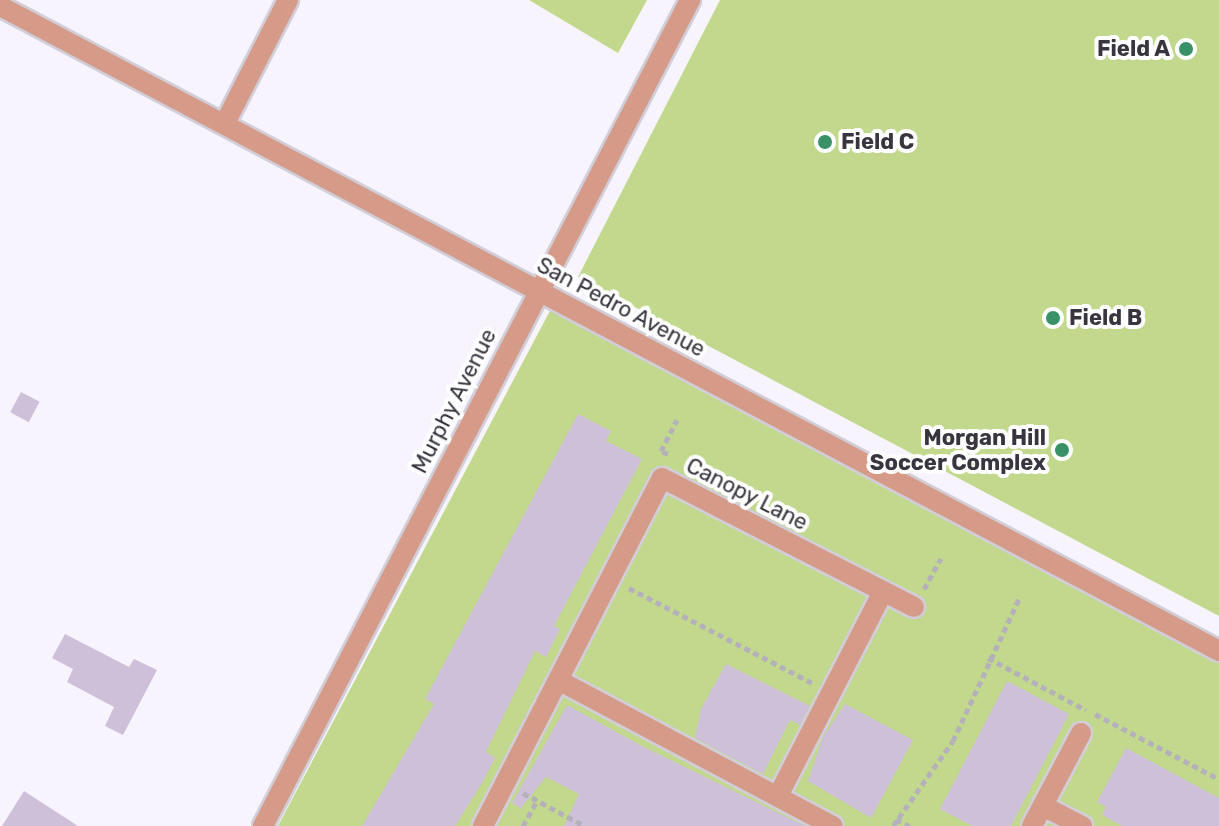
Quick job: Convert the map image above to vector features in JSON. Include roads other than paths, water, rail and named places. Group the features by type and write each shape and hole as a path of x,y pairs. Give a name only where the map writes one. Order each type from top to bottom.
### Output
{"street":[{"path":"225,123 288,0"},
{"name":"Murphy Avenue","path":"263,826 690,0"},
{"name":"San Pedro Avenue","path":"0,6 1219,651"},
{"name":"Canopy Lane","path":"483,826 662,478 914,607"},
{"path":"778,796 883,592"},
{"path":"558,680 833,826"},
{"path":"1032,826 1081,733"},
{"path":"1043,806 1082,826"}],"place":[{"name":"Field A","path":"1186,49"},
{"name":"Field C","path":"825,142"},
{"name":"Field B","path":"1053,318"},
{"name":"Morgan Hill Soccer Complex","path":"1062,450"}]}
